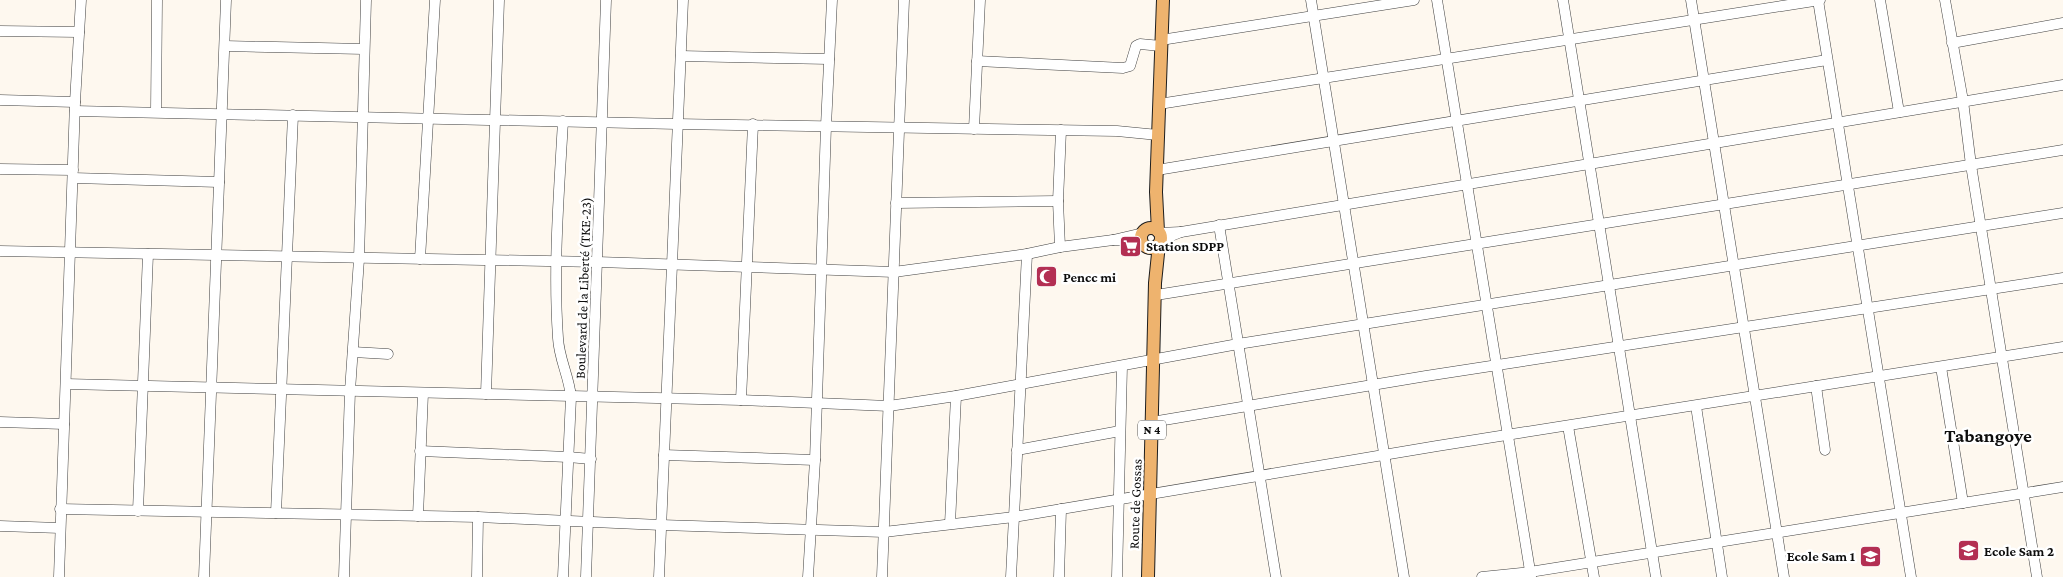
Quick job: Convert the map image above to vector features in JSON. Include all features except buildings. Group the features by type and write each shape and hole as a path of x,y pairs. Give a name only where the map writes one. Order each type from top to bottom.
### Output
{"main road":[{"name":"N 4","path":"1155,289 1152,237 1156,192 1163,0"},
{"name":"Route de Gossas","path":"1148,577 1155,289"}],"street":[{"path":"59,577 69,253 81,0"},
{"path":"156,112 157,0"},
{"path":"204,577 226,0"},
{"path":"344,577 350,391 359,259 366,0"},
{"path":"420,259 435,0"},
{"path":"486,394 499,0"},
{"path":"659,577 683,0"},
{"path":"808,577 815,460 832,0"},
{"path":"882,577 904,0"},
{"path":"974,129 980,0"},
{"path":"1311,0 1404,577"},
{"path":"977,61 1123,68 1130,66 1136,46 1140,44 1161,43 1414,0"},
{"path":"1437,0 1530,574"},
{"path":"1563,0 1656,577"},
{"path":"1691,0 1784,577"},
{"path":"1159,104 1694,20 1756,5 1818,0 1911,577"},
{"path":"1880,0 1899,112"},
{"path":"1945,0 1963,102 1971,165 2037,577"},
{"name":"Boulevard de la Liberté (TKE-23)","path":"586,577 603,122 604,1"},
{"path":"1952,44 2063,23"},
{"path":"0,31 79,32"},
{"path":"225,46 364,49"},
{"path":"681,56 829,60"},
{"path":"1157,170 1828,60"},
{"path":"0,252 598,262 894,272 1027,254 1060,247 1152,237 2063,85"},
{"path":"0,100 75,107 221,114 1061,130 1158,135"},
{"path":"276,513 293,115"},
{"path":"563,121 556,262 559,351 569,382 571,397 564,577"},
{"path":"741,400 753,124"},
{"path":"1060,247 1058,201 1061,130"},
{"path":"1155,289 1229,283 2063,150"},
{"path":"0,168 218,182"},
{"path":"896,203 1058,201"},
{"path":"66,384 741,400 889,406 956,396 1238,344 2063,213"},
{"path":"1219,225 1276,577"},
{"path":"138,511 148,254"},
{"path":"1011,577 1027,254"},
{"path":"1152,422 1619,346 2063,278"},
{"path":"60,509 478,517 565,522 884,532 1061,510 1259,476 2063,347"},
{"path":"352,352 388,354"},
{"path":"1116,577 1122,366"},
{"path":"1941,367 1963,503"},
{"path":"1816,386 1826,450"},
{"path":"418,516 423,393"},
{"path":"950,524 956,396"},
{"path":"1696,406 1722,577"},
{"path":"0,422 64,424"},
{"path":"1568,426 1594,577"},
{"path":"1017,450 1120,431"},
{"path":"420,451 590,459"},
{"path":"664,455 815,460"},
{"path":"1482,577 1530,574 1652,552 2063,487"},
{"path":"1059,577 1061,510"},
{"path":"477,577 478,517"},
{"path":"0,526 60,528"}],"place":[{"name":"Station SDPP","path":"1130,246"},
{"name":"Pencc mi","path":"1047,277"},
{"name":"Ecole Sam 2","path":"1968,551"},
{"name":"Ecole Sam 1","path":"1871,556"}],"district":[{"name":"Tabangoye","path":"1988,435"}]}
